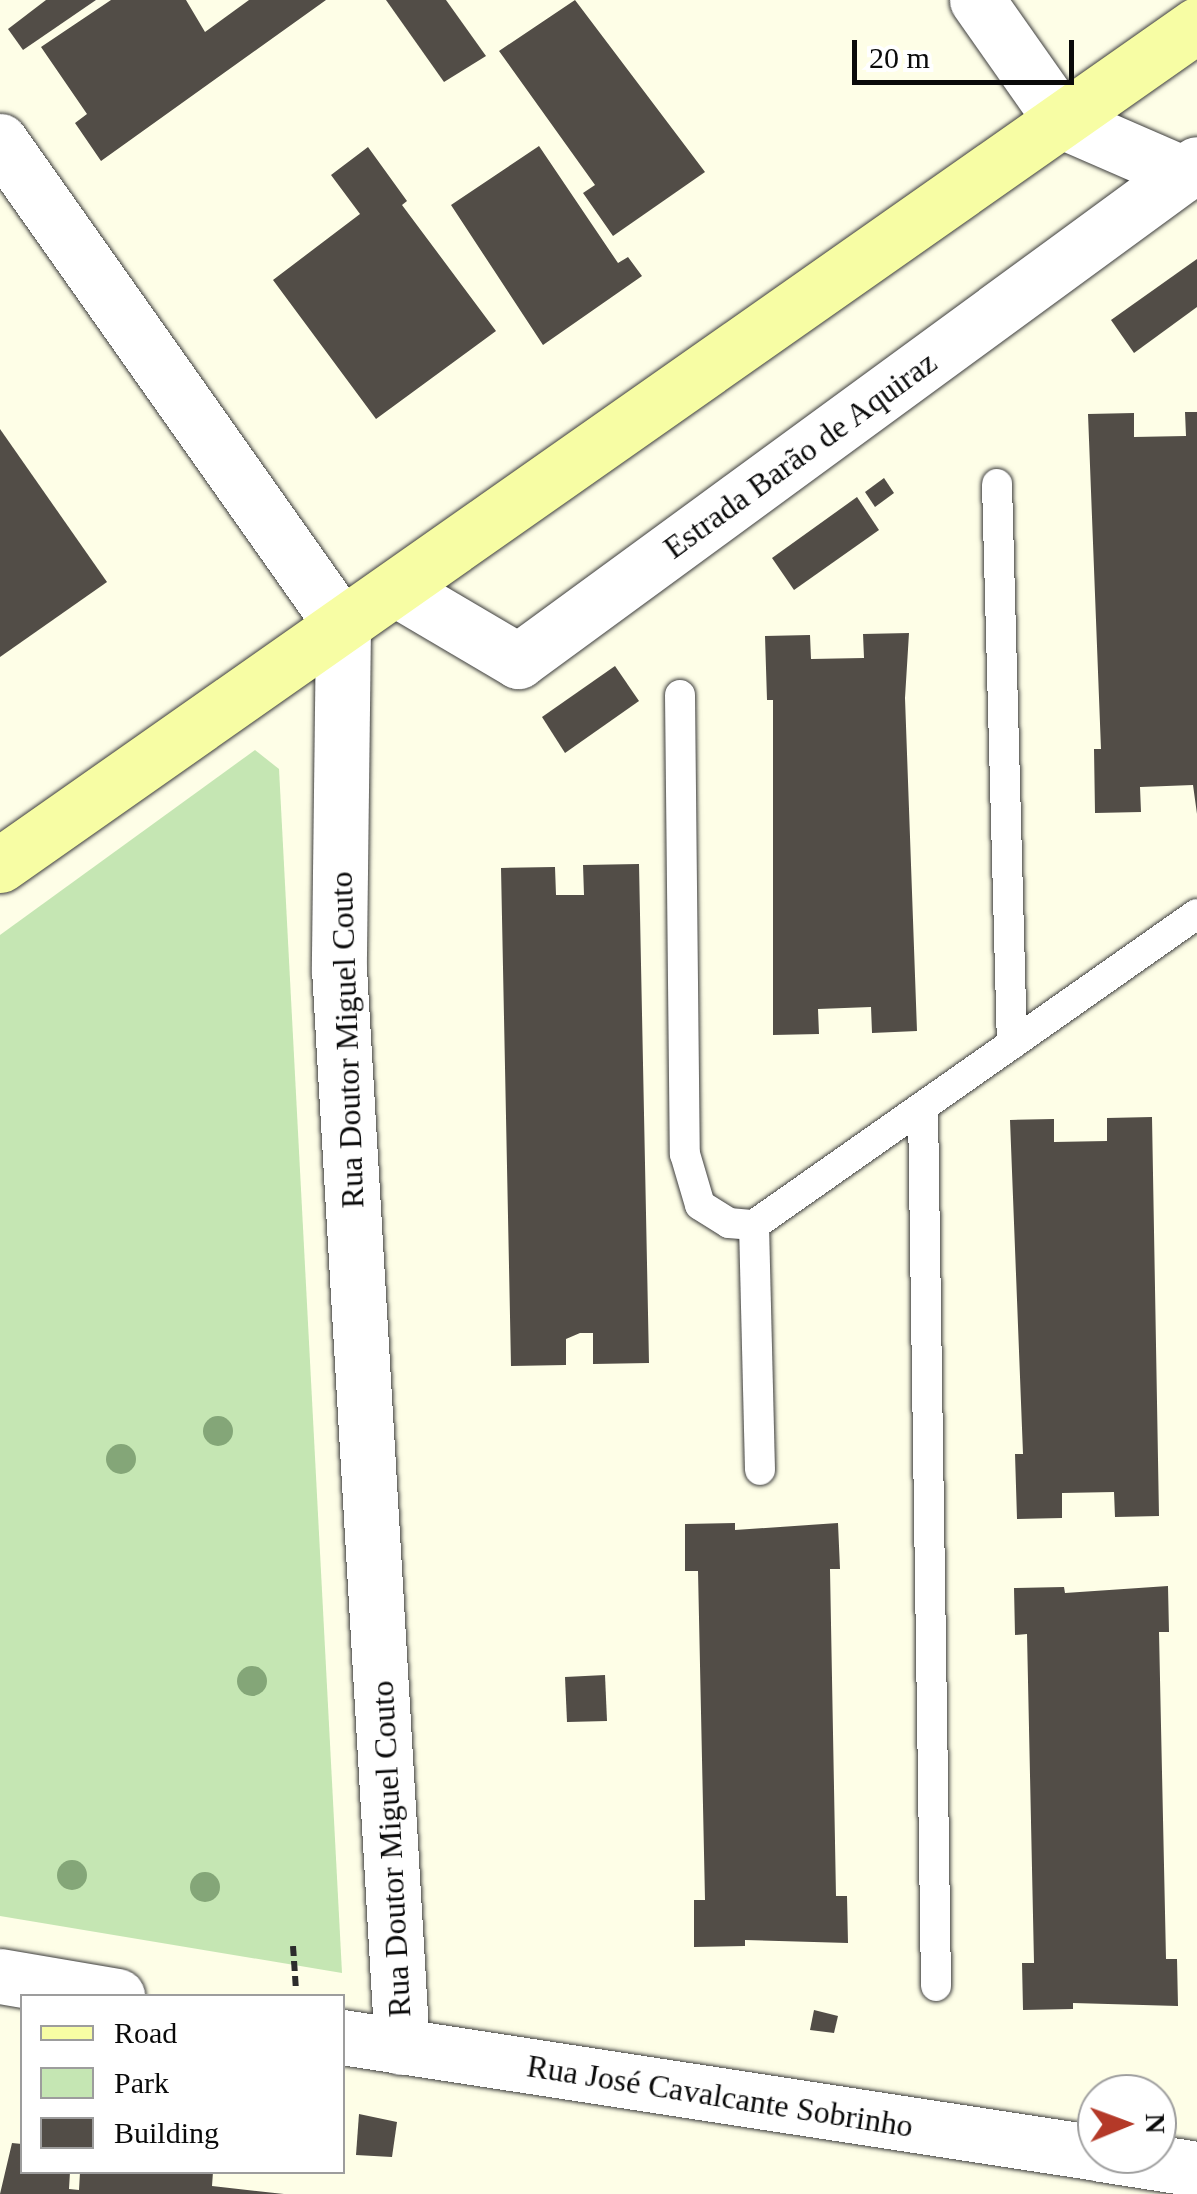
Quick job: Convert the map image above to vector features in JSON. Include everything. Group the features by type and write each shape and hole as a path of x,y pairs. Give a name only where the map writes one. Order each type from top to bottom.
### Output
{"street":[{"path":"977,0 1062,120 1190,169"},
{"path":"0,865 1197,26"},
{"path":"0,140 343,627"},
{"name":"Estrada Barão de Aquiraz","path":"396,589 518,661 1190,169"},
{"name":"Rua Doutor Miguel Couto","path":"343,627 339,970 402,2047"},
{"path":"0,1976 105,1994"},
{"name":"Rua José Cavalcante Sobrinho","path":"345,2037 1077,2151"}],"lane":[{"path":"997,484 1012,1044"},
{"path":"680,696 686,1154 700,1205 738,1227 754,1225 1197,914"},
{"path":"923,1108 936,1986"},
{"path":"754,1225 760,1470"}],"path":[{"path":"294,1946 296,1994"}],"green space":[{"path":"255,750 279,769 342,1973 0,1916 0,935"}],"building":[{"path":"46,0 96,0 23,50 8,29"},
{"path":"111,0 186,0 205,32 249,0 326,0 101,161 75,123 87,114 41,47"},
{"path":"386,0 446,0 486,56 444,82"},
{"path":"575,0 705,172 613,236 583,193 595,185 499,51"},
{"path":"539,146 618,263 628,257 642,276 543,345 451,205"},
{"path":"368,147 407,201 402,205 496,331 376,419 273,280 360,214 331,175"},
{"path":"1197,259 1197,307 1134,353 1111,320"},
{"path":"1185,412 1197,412 1197,814 1193,785 1140,787 1141,812 1095,813 1094,749 1101,749 1088,414 1134,413 1134,437 1186,436"},
{"path":"0,429 107,582 0,657"},
{"path":"884,478 894,493 875,507 865,492"},
{"path":"857,497 879,530 794,590 772,558"},
{"path":"909,633 905,698 917,1031 872,1033 871,1007 818,1009 819,1034 773,1035 773,700 767,700 765,636 810,635 811,659 864,658 863,634"},
{"path":"615,666 639,701 565,753 542,717"},
{"path":"639,864 649,1363 593,1364 593,1333 580,1333 566,1339 566,1365 511,1366 501,868 555,867 556,895 584,895 583,865"},
{"path":"1152,1117 1159,1516 1115,1517 1114,1492 1062,1493 1062,1518 1017,1519 1015,1454 1023,1454 1010,1120 1054,1119 1054,1142 1107,1141 1107,1118"},
{"path":"735,1523 735,1530 838,1523 840,1569 830,1569 836,1896 847,1896 848,1943 745,1940 745,1946 694,1947 694,1900 705,1900 698,1571 685,1571 685,1524"},
{"path":"1168,1586 1169,1632 1159,1632 1166,1959 1177,1959 1178,2006 1073,2003 1073,2009 1023,2010 1022,1963 1034,1963 1027,1634 1015,1635 1014,1588 1064,1587 1065,1593"},
{"path":"605,1675 607,1721 567,1722 565,1677"},
{"path":"814,2010 838,2016 834,2033 810,2030"},
{"path":"359,2114 397,2122 392,2157 356,2155"},
{"path":"12,2143 20,2144 20,2174 70,2174 69,2189 79,2190 80,2174 213,2174 212,2186 284,2194 0,2194"}]}
